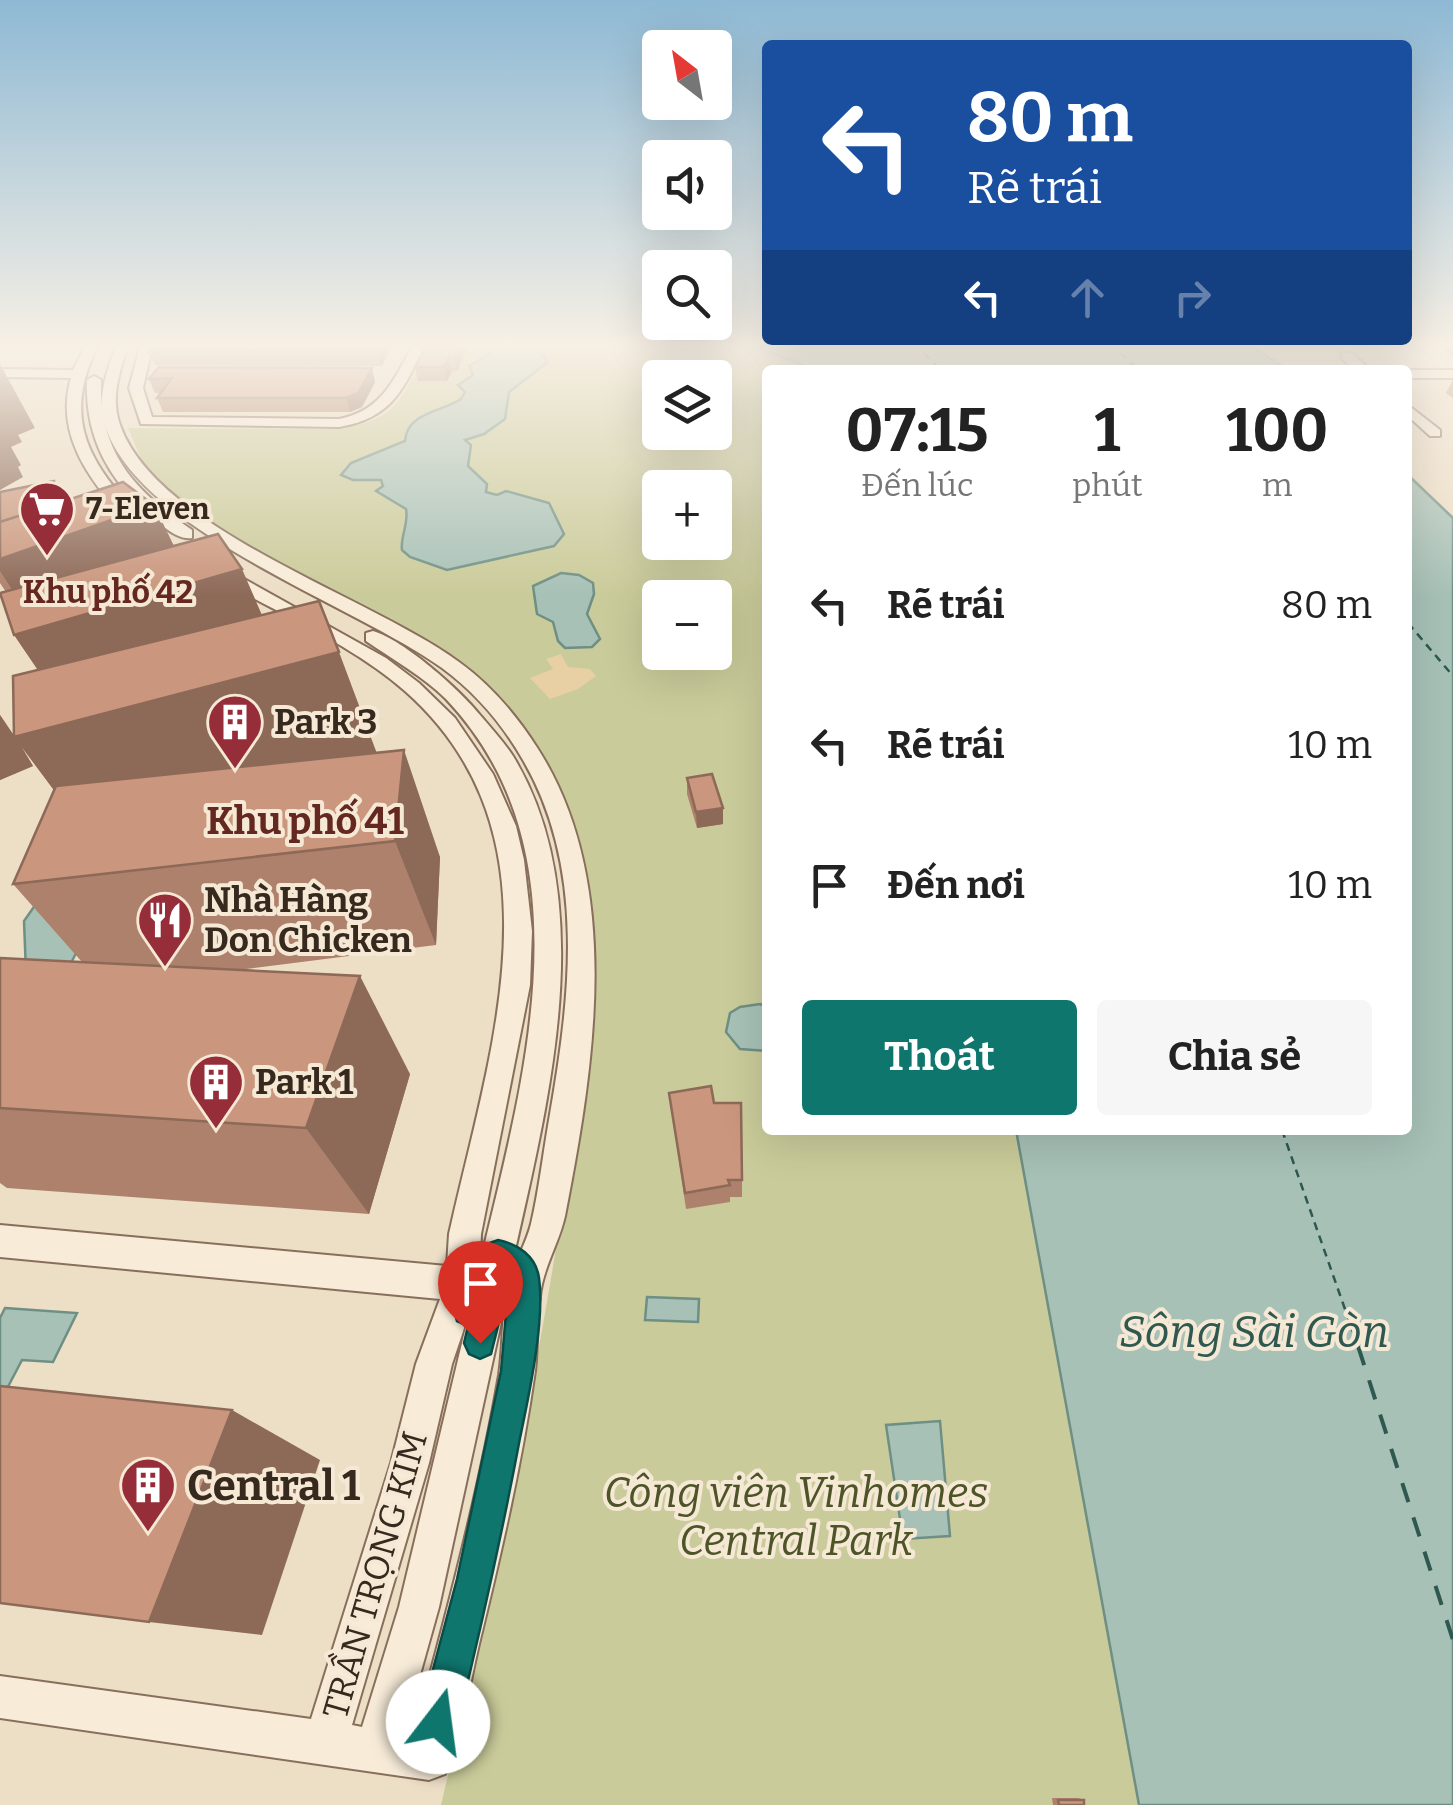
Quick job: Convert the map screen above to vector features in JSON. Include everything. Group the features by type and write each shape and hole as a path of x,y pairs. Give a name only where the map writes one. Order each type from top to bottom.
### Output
{"street":[{"path":"76,427 82,450 106,489 145,528"},
{"path":"96,427 102,449 179,541 211,545"},
{"name":"TRẦN TRỌNG KIM","path":"115,427 152,486 211,545 412,687 461,741 482,774 504,826 512,860 519,931 516,984 465,1234 462,1284 434,1364 410,1463 326,1743"},
{"path":"1429,427 1435,433"},
{"name":"TRẦN TRỌNG KIM","path":"211,545 420,666 472,714 493,742 532,819 548,902 548,990 498,1255"},
{"name":"TRẦN TRỌNG KIM","path":"211,545 419,644 454,668 508,721 542,774 563,822 576,874 584,946 581,1005 543,1240 523,1289 517,1371 467,1615 429,1758 378,1750 419,1607 485,1318"},
{"path":"0,1240 462,1284"},
{"path":"498,1255 508,1257 521,1269 523,1289 520,1299 504,1314 485,1318 468,1310 462,1284 479,1260 498,1255"},
{"path":"0,1697 378,1750"}],"green space":[{"name":"Công viên Vinhomes Central Park","path":"642,427 642,450 732,450 732,427 762,427 762,1135 1017,1135 1139,1805 441,1805 525,1422 578,1110 592,990 585,869 577,836 552,775 494,697 445,652 222,531 169,494 143,464 128,428"}],"sand":[{"path":"561,654 568,667 590,669 596,676 578,689 550,699 530,678 553,669 546,659"}],"water":[{"path":"410,427 493,427 465,440 471,445 468,466 487,484 486,492 497,495 506,491 549,503 564,534 554,546 447,570 410,557 402,550 406,509 376,491 383,486 381,480 353,480 341,475 351,463 405,441"},
{"name":"Sông Sài Gòn","path":"1412,479 1453,518 1453,1805 1139,1805 1017,1135 1412,1135"},
{"path":"561,573 579,575 593,583 594,594 587,614 600,639 592,647 565,648 558,641 553,622 537,614 533,586"},
{"path":"54,878 102,902 71,963 26,972 24,921"},
{"path":"762,1005 762,1051 740,1049 726,1032 730,1013 740,1007"},
{"path":"647,1297 699,1299 698,1322 645,1320"},
{"path":"5,1308 77,1313 53,1362 22,1360 0,1402 0,1318"},
{"path":"940,1421 950,1536 903,1539 886,1425"}],"building":[{"path":"54,481 57,504 0,522 0,492"},
{"path":"123,482 154,505 0,559 0,522"},
{"path":"218,534 242,569 14,635 0,593"},
{"path":"319,601 339,652 14,737 13,676"},
{"path":"404,750 395,841 13,884 56,786"},
{"path":"712,774 723,808 696,812 687,778"},
{"path":"0,958 360,976 306,1128 0,1108"},
{"path":"711,1086 714,1103 741,1103 742,1180 728,1180 730,1185 685,1193 669,1093"},
{"name":"Central 1","path":"0,1386 232,1410 149,1622 0,1603"},
{"path":"1058,1800 1084,1800 1084,1805 1059,1805"}],"ferry route":[{"path":"1412,628 1453,676"},
{"path":"1284,1135 1359,1348"},
{"path":"1359,1348 1453,1640"}],"place":[{"name":"7-Eleven","path":"47,558"},
{"name":"Park 3","path":"235,771"},
{"name":"Nhà Hàng Don Chicken","path":"165,969"},
{"name":"Park 1","path":"216,1131"},
{"name":"Central 1","path":"148,1534"}],"district":[{"name":"Khu phố 42","path":"108,592"},
{"name":"Khu phố 41","path":"305,821"}],"route":[{"path":"438,1722 467,1615 517,1371 524,1278 521,1269 508,1257 488,1256 479,1260 462,1284 468,1310 485,1318 480,1343"}]}
